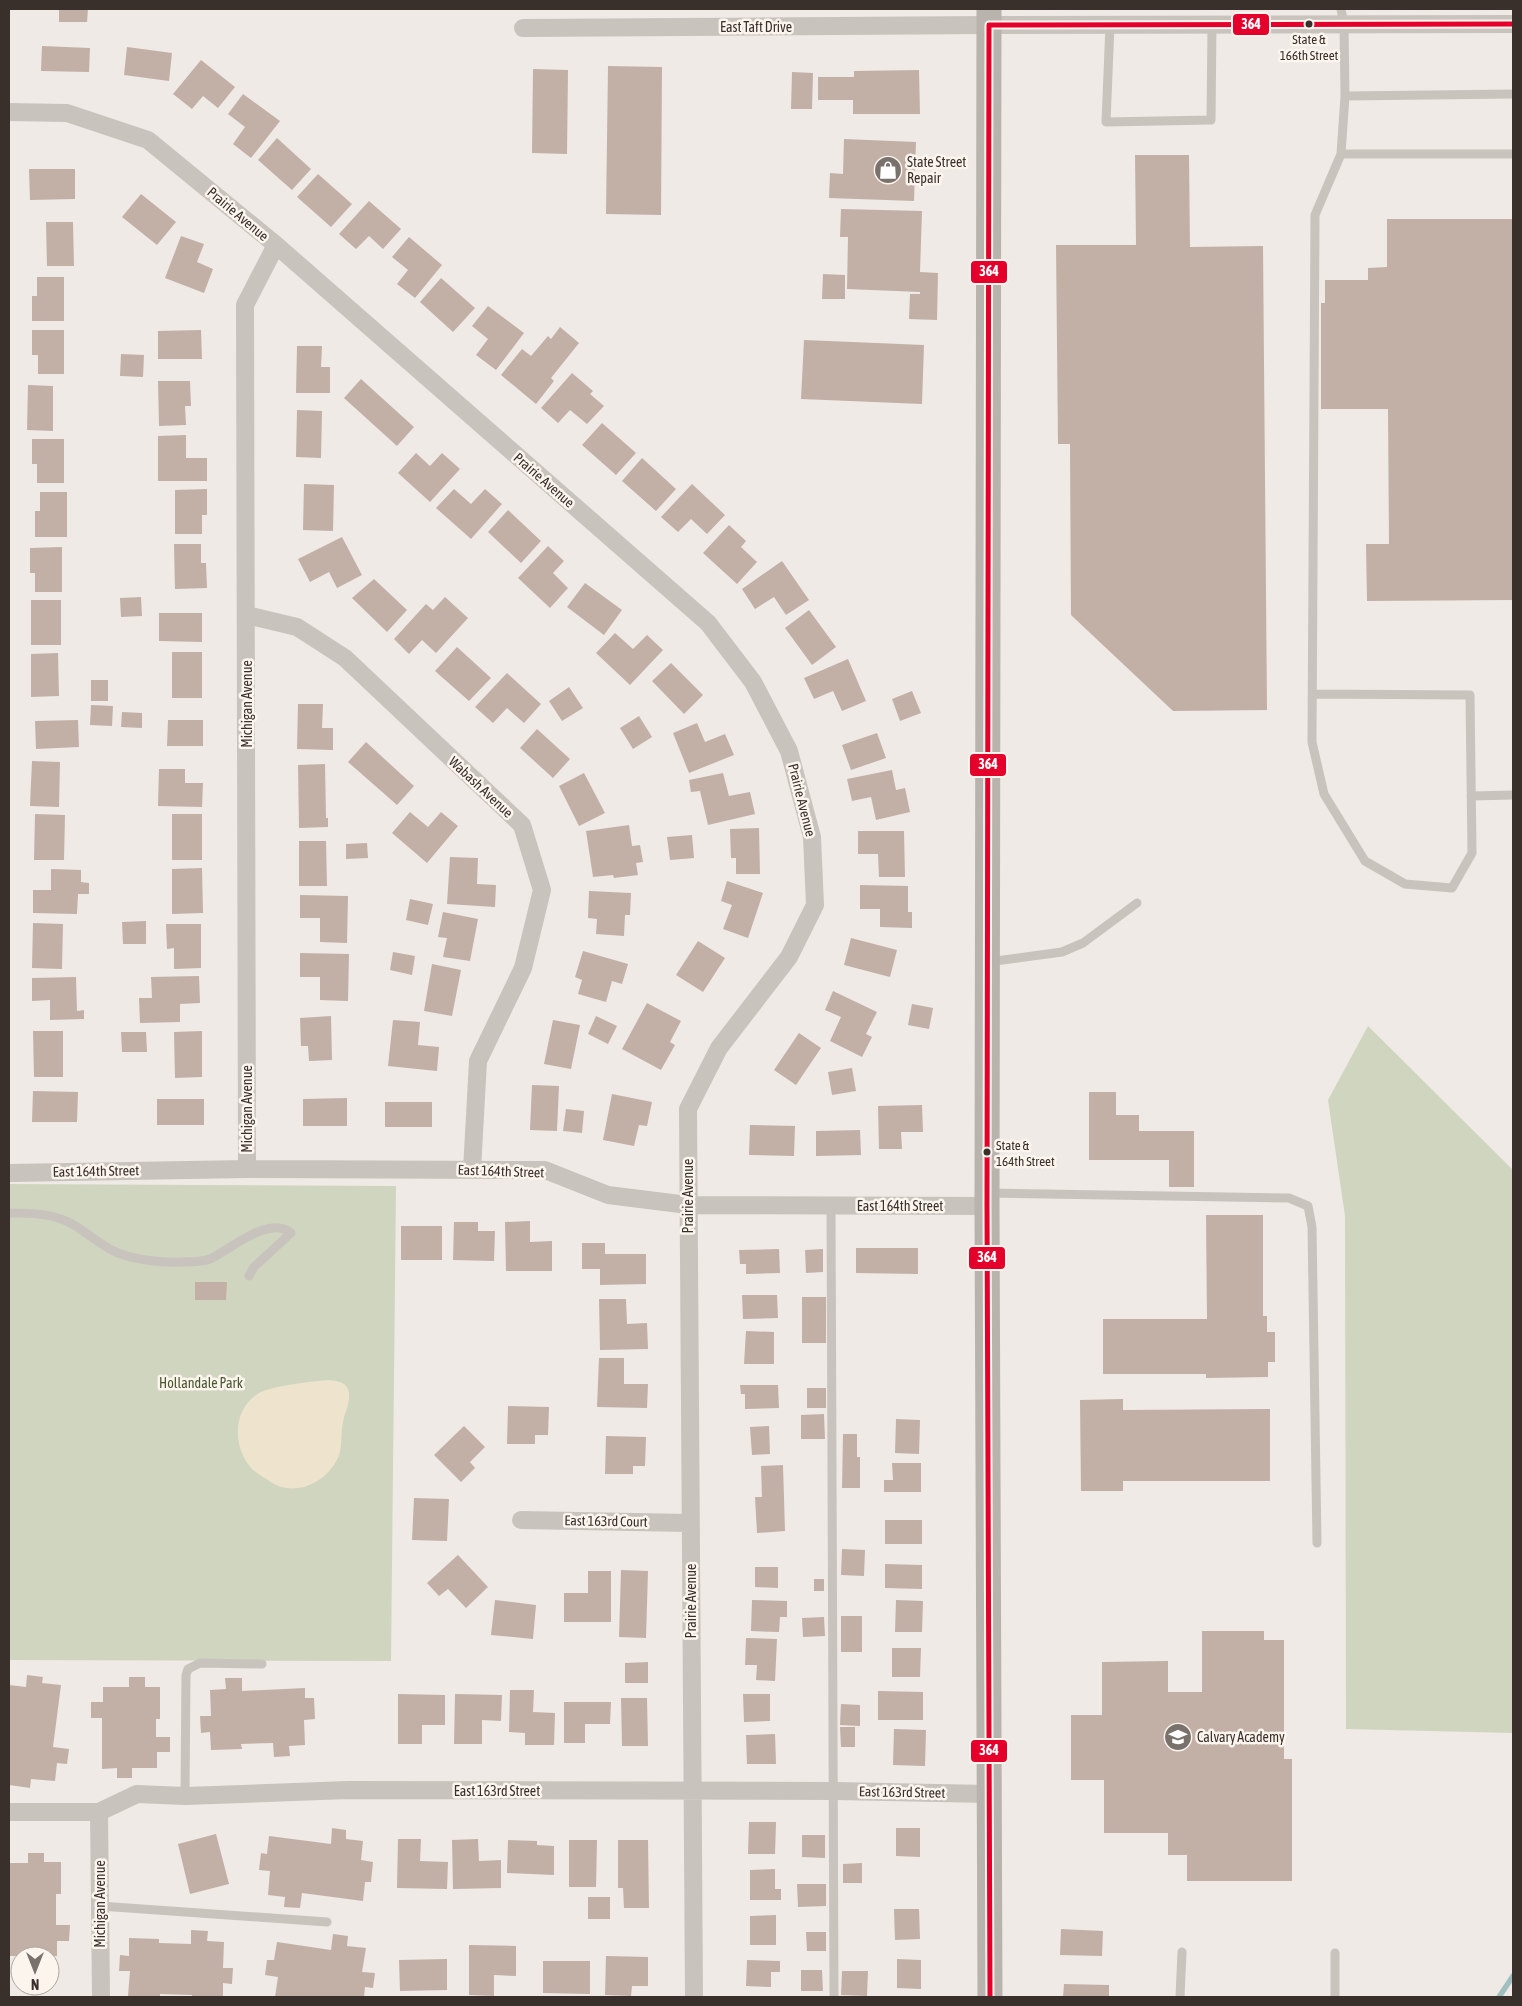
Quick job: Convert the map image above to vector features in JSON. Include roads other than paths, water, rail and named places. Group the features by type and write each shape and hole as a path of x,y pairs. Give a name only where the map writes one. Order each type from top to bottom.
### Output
{"street":[{"name":"East Taft Drive","path":"523,28 989,17 1110,25 1212,25 1342,17 1513,24"},
{"path":"989,17 987,1200 990,1997"},
{"name":"Prairie Avenue","path":"9,112 67,113 148,140 276,245 708,623 753,682 789,751 812,837 814,905 788,957 719,1048 688,1109 694,1997"},
{"name":"Michigan Avenue","path":"247,1169 245,305 276,245"},
{"name":"Wabash Avenue","path":"247,615 297,627 345,658 522,825 542,890 523,968 478,1060 472,1170"},
{"name":"East 164th Street","path":"9,1173 247,1169 545,1170 608,1196 688,1205 832,1205 987,1200"},
{"name":"East 163rd Court","path":"521,1520 690,1523"},
{"name":"East 163rd Street","path":"9,1812 99,1812 137,1794 185,1796 348,1790 834,1791 989,1794"},
{"name":"Michigan Avenue","path":"99,1812 101,1997"}],"lane":[{"path":"1313,694 1470,695 1472,853 1452,888 1405,884 1365,861 1324,794 1312,742 1315,215 1341,154 1344,96 1342,17"},
{"path":"1110,25 1106,122 1211,120 1212,25"},
{"path":"1344,96 1513,94"},
{"path":"1341,154 1513,154"},
{"path":"1471,796 1513,795"},
{"path":"988,962 1062,952 1083,943 1137,903"},
{"path":"987,1200 1289,1198 1308,1206 1312,1227 1317,1543"},
{"path":"832,1205 834,1997"},
{"path":"9,1213 59,1218 117,1253 149,1260 182,1262 210,1259 252,1235 271,1227 288,1230 292,1233 254,1267 249,1276"},
{"path":"185,1796 186,1675 188,1669 200,1663 262,1664"},
{"path":"100,1906 327,1922"},
{"path":"1180,1997 1182,1952"},
{"path":"1335,1953 1335,1997"}],"waterway":[{"path":"1499,1997 1513,1976"}],"place":[{"name":"State & 166th Street","path":"1309,24"},
{"name":"State Street Repair","path":"888,170"},
{"name":"State & 164th Street","path":"987,1152"},
{"name":"Calvary Academy","path":"1178,1737"}],"park label":[{"name":"Hollandale Park","path":"201,1383"}]}
